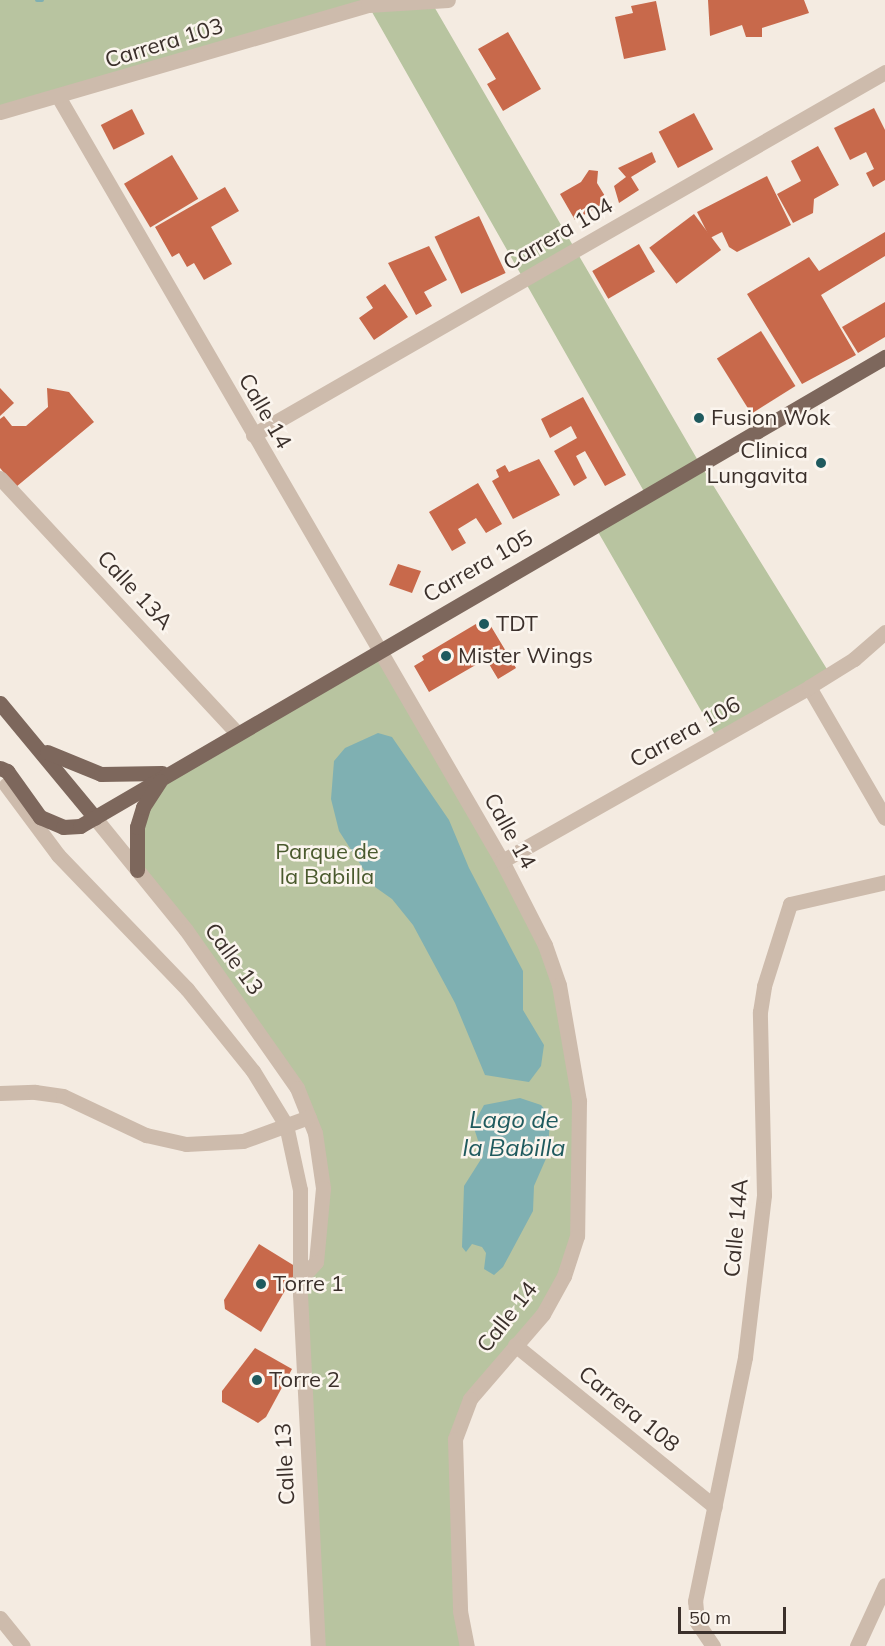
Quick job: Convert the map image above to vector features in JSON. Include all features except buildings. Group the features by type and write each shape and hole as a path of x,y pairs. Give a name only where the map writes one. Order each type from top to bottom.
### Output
{"main road":[{"name":"Carrera 105","path":"0,768 7,771 31,806 50,823 72,827 95,818 236,732 885,357"},
{"name":"Calle 13","path":"3,709 40,747 95,818"},
{"path":"40,747 59,759 101,774 146,776 168,772"},
{"path":"137,870 134,849 143,807 168,772"}],"street":[{"name":"Carrera 103","path":"0,112 59,98 368,5 448,0"},
{"name":"Carrera 104","path":"253,435 885,72"},
{"name":"Calle 14","path":"59,98 253,435 381,648 502,861 545,945 559,985 579,1101 576,1236 564,1276 543,1314 470,1399 454,1439 460,1611 467,1646"},
{"name":"Calle 13A","path":"0,478 236,732"},
{"name":"Carrera 106","path":"502,861 809,687 854,659 885,632"},
{"path":"809,687 885,818"},
{"name":"Calle 13","path":"2,781 58,855 194,998 254,1071 286,1125 300,1190 299,1280 318,1646"},
{"name":"Calle 13","path":"95,818 137,870 285,1067 309,1117 320,1156 321,1230 316,1262 299,1280"},
{"name":"Calle 14A","path":"713,1646 697,1622 695,1601 745,1357 764,1196 760,1012 764,986 790,904 885,882"},
{"path":"0,1093 35,1092 63,1096 146,1135 186,1144 243,1141 309,1117"},
{"name":"Carrera 108","path":"515,1345 715,1507"},
{"path":"857,1646 885,1585"},
{"path":"0,1618 23,1646"}],"green space":[{"path":"0,0 448,0 432,3 700,464 830,674 718,740 594,525 646,495 368,5 0,112"},
{"name":"Parque de la Babilla","path":"381,648 526,905 567,1018 580,1194 564,1276 470,1399 455,1439 467,1646 318,1646 300,1294 316,1262 323,1188 297,1088 137,870 134,849 154,788"}],"water":[{"name":"Lago de la Babilla","path":"378,733 392,737 449,820 469,868 523,971 523,1010 544,1045 541,1066 529,1082 485,1075 455,1003 413,925 392,899 375,887 339,831 331,799 334,761 345,748"},
{"name":"Lago de la Babilla","path":"520,1098 541,1105 550,1116 548,1154 534,1186 533,1211 503,1267 494,1275 484,1269 486,1253 482,1247 472,1244 466,1252 462,1247 464,1186 483,1156 473,1125 484,1105"}],"waterway":[{"path":"37,0 42,0"}],"place":[{"name":"Fusion Wok","path":"699,418"},
{"name":"Clinica Lungavita","path":"821,463"},
{"name":"TDT","path":"484,624"},
{"name":"Mister Wings","path":"446,656"},
{"name":"Torre 1","path":"261,1284"},
{"name":"Torre 2","path":"257,1380"}]}
